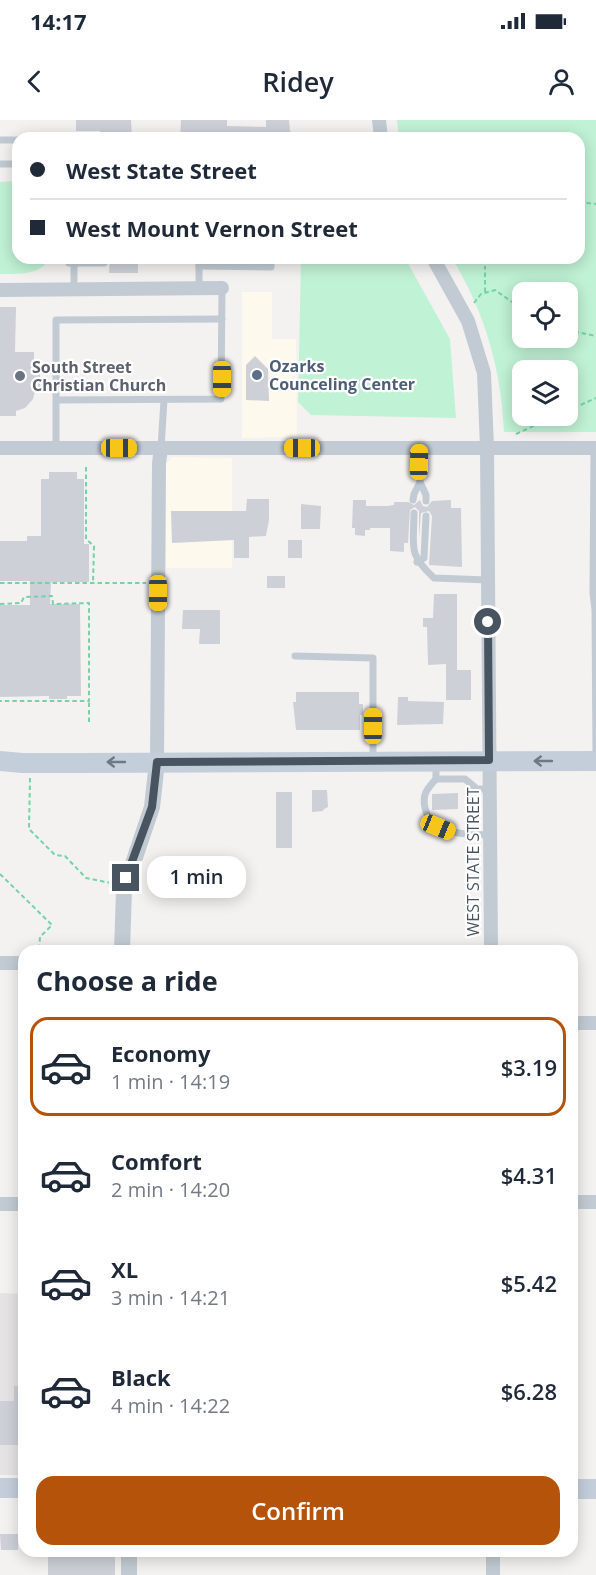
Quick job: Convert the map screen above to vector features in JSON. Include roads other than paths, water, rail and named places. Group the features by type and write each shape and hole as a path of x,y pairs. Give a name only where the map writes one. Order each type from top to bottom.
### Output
{"main road":[{"path":"0,760 22,763 373,761 436,770 465,770 489,760 596,761"},
{"path":"0,1488 18,1488"},
{"path":"578,1489 596,1489"}],"street":[{"name":"WEST STATE STREET","path":"436,264 468,321 484,373 488,448 491,945"},
{"path":"0,290 222,288"},
{"path":"0,447 595,448"},
{"path":"122,945 124,890 152,807 157,762 159,463 161,448"},
{"path":"0,963 18,963"},
{"path":"578,1023 596,1023"},
{"path":"578,1202 596,1202"},
{"path":"0,1204 18,1204"},
{"path":"129,1557 129,1575"},
{"path":"493,1557 493,1575"}],"lane":[{"path":"72,264 74,290"},
{"path":"199,264 199,288"},
{"path":"228,264 271,267 271,264"},
{"path":"57,400 221,399 222,288"},
{"path":"56,448 56,320 222,319"},
{"path":"161,448 164,400"},
{"path":"413,500 420,482 419,448"},
{"path":"595,448 592,593 595,610 596,761"},
{"path":"420,482 426,495 426,501"},
{"path":"414,513 414,555 417,562 434,578 488,580"},
{"path":"417,562 424,558 426,516"},
{"path":"295,656 374,658 373,761"},
{"path":"436,770 424,793 425,808 430,820 438,827 452,833 490,835"},
{"path":"465,770 477,789 489,789"}],"place":[{"name":"Ozarks Counceling Center","path":"257,375"},
{"name":"South Street Christian Church","path":"20,376"}]}
